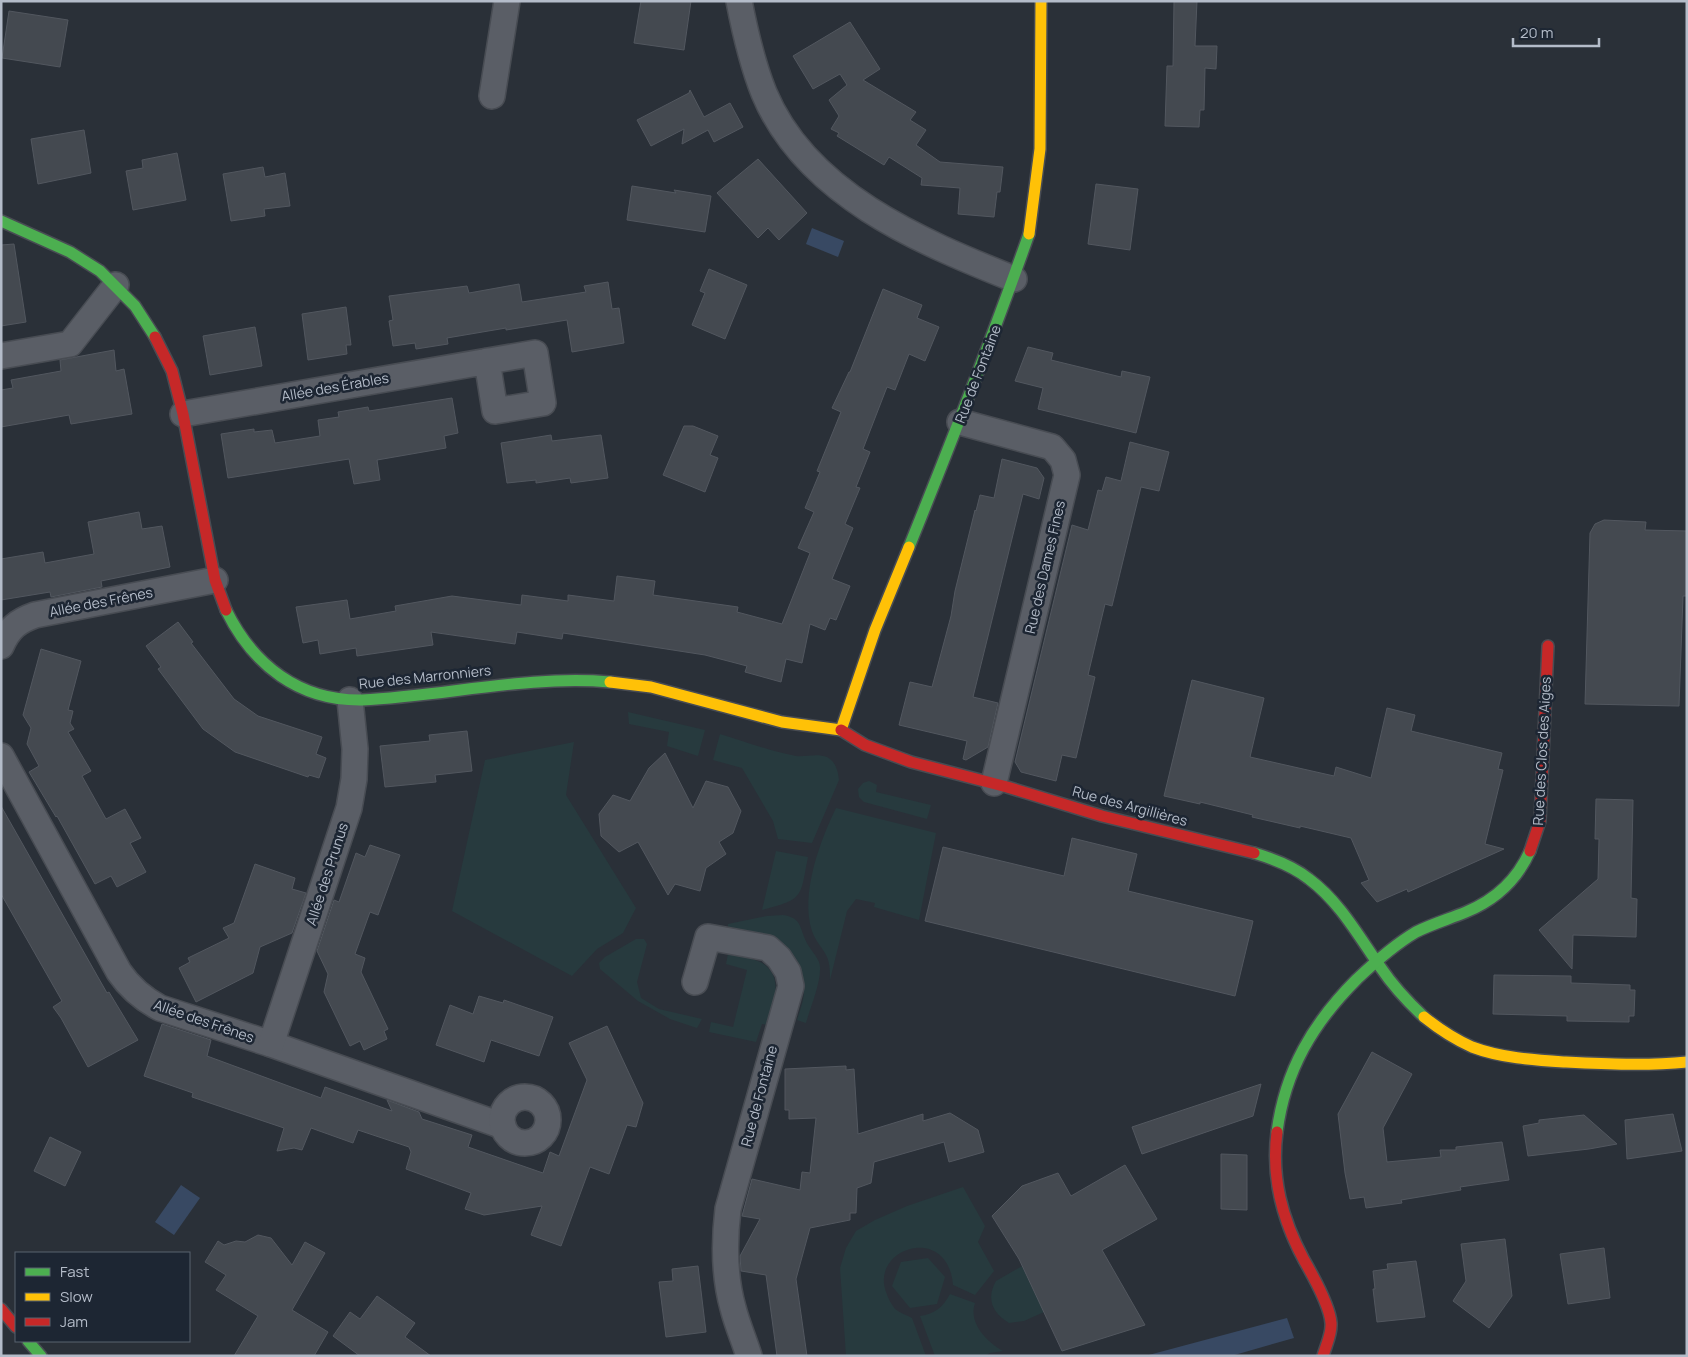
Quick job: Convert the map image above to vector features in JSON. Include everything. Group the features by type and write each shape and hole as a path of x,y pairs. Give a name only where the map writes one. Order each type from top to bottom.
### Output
{"street":[{"path":"492,96 507,1"},
{"path":"739,1 745,35 765,94 779,121 798,148 822,174 871,212 952,254 1014,279"},
{"name":"Rue de Fontaine","path":"841,730 875,630 960,422 976,375 1014,279 1030,230 1040,149 1041,1"},
{"name":"Rue des Marronniers","path":"1,221 70,252 100,271 136,306 153,332 172,371 183,414 215,580 221,602 231,623 246,645 276,675 308,692 324,697 350,700 551,681 640,685 784,722 813,728 841,730"},
{"path":"1,356 70,344 116,285"},
{"name":"Allée des Érables","path":"183,414 487,361"},
{"name":"Rue des Dames Fines","path":"960,422 1052,447 1063,460 1067,475 994,783"},
{"name":"Allée des Frênes","path":"1,646 18,621 35,614 215,580"},
{"name":"Rue des Clos des Aiges","path":"1323,1356 1331,1324 1318,1285 1288,1226 1277,1193 1275,1154 1277,1132 1287,1083 1310,1035 1335,1002 1376,961 1398,943 1434,923 1480,906 1505,890 1527,859 1535,841 1540,821 1548,646"},
{"name":"Allée des Prunus","path":"271,1044 349,808 354,780 355,750 350,700"},
{"name":"Rue des Argillières","path":"841,730 864,745 890,754 1103,816 1249,852 1294,869 1313,882 1329,898 1393,984 1432,1024 1462,1043 1498,1055 1533,1060 1621,1065 1660,1065 1687,1062"},
{"name":"Allée des Frênes","path":"1,756 118,972 146,1001 160,1008 271,1044 503,1126"},
{"name":"Rue de Fontaine","path":"695,982 708,937 768,948 779,958 788,972 791,986 728,1209 726,1269 733,1308 749,1356"},
{"path":"1,1309 15,1326"},
{"path":"29,1342 41,1356"}],"green space":[{"path":"628,712 705,730 698,756 667,746 669,732 629,724"},
{"path":"720,734 787,754 823,756 833,761 839,780 812,843 778,839 773,821 742,768 713,760"},
{"path":"574,742 566,795 636,908 623,933 597,949 572,976 452,911 485,760"},
{"path":"869,781 877,785 876,792 931,805 927,819 864,802 859,797 858,789 863,783"},
{"path":"836,808 936,833 919,920 874,907 875,903 856,899 847,911 830,980 827,957 812,931 808,901 818,852"},
{"path":"776,851 808,857 803,881 798,894 793,899 762,910"},
{"path":"783,915 793,918 798,922 806,942 819,962 820,975 806,1023 797,1020 804,990 801,973 794,957 782,944 766,935 728,927 728,924 767,916"},
{"path":"636,939 644,939 647,944 637,982 641,998 659,1009 702,1019 697,1028 670,1019 638,1001 600,969 599,963 605,957"},
{"path":"728,954 750,958 762,963 773,976 775,992 768,1025 762,1024 756,1042 709,1032 711,1022 733,1027 747,970 726,964"},
{"path":"963,1187 985,1226 978,1242 994,1271 975,1295 953,1285 948,1266 938,1254 925,1248 912,1249 899,1254 889,1264 884,1277 886,1292 895,1309 912,1318 926,1356 846,1356 840,1268 846,1248 856,1231 875,1220 907,1206"},
{"path":"928,1258 945,1277 937,1304 910,1308 892,1286 901,1262"},
{"path":"1022,1266 1044,1312 1024,1321 1009,1323 998,1315 992,1305 991,1293 996,1281"},
{"path":"950,1294 975,1303 974,1318 980,1331 991,1343 1003,1351 990,1353 985,1356 935,1356 920,1316 930,1314 938,1309"}],"water":[{"path":"812,228 844,241 838,257 806,244"},
{"path":"181,1185 200,1198 174,1235 155,1222"},
{"path":"1287,1318 1294,1338 1231,1356 1145,1356"}],"building":[{"path":"641,1 691,1 684,50 634,43"},
{"path":"1174,1 1197,1 1195,46 1217,46 1216,69 1205,68 1204,110 1200,110 1199,127 1165,126 1167,66 1173,66"},
{"path":"9,11 68,20 60,67 2,58"},
{"path":"850,22 880,69 863,80 916,112 910,120 926,130 916,145 940,162 1003,167 994,217 958,214 960,188 921,185 922,178 889,157 884,165 837,136 839,133 831,129 839,116 829,100 847,85 840,74 813,89 793,56"},
{"path":"690,90 704,117 730,103 743,127 714,142 708,130 682,144 684,129 651,146 637,120 689,93"},
{"path":"84,130 91,173 38,184 31,139"},
{"path":"177,153 186,200 133,210 126,171 143,168 142,160"},
{"path":"758,159 807,213 779,240 768,228 758,238 717,193"},
{"path":"263,167 265,177 285,173 290,206 264,209 265,216 231,221 223,174"},
{"path":"1096,184 1138,189 1130,250 1088,244"},
{"path":"632,186 711,196 705,232 627,220"},
{"path":"14,244 26,322 1,326 1,245"},
{"path":"709,269 747,285 725,339 692,325 705,293 700,291"},
{"path":"608,282 612,309 619,308 624,343 572,352 567,320 447,338 448,344 416,349 415,343 393,346 389,321 393,320 389,296 467,286 469,293 519,284 522,302 586,292 584,286"},
{"path":"883,289 922,305 917,318 939,327 925,361 909,354 895,390 887,387 863,449 870,452 856,487 860,488 845,524 853,528 832,579 850,586 836,620 830,618 825,630 810,624 802,663 786,659 781,682 745,672 747,666 705,655 563,633 562,639 517,632 515,644 431,632 433,645 357,656 356,648 320,654 318,640 303,643 296,607 347,600 350,619 396,611 395,606 452,596 521,605 522,595 568,601 568,595 614,601 617,576 655,581 653,595 738,607 737,612 782,624 810,553 798,548 814,512 805,508 820,472 817,471 841,412 832,408 850,372"},
{"path":"346,307 351,345 346,345 347,354 308,360 302,314"},
{"path":"255,327 262,366 210,375 203,336"},
{"path":"1028,347 1053,353 1051,360 1121,377 1122,371 1150,377 1136,433 1038,409 1043,388 1015,381"},
{"path":"114,350 116,371 124,369 132,414 71,424 69,415 1,427 1,390 13,388 11,380 61,371 60,360"},
{"path":"452,398 458,433 444,436 446,448 377,460 380,480 354,484 349,459 228,478 221,434 254,429 254,432 272,430 275,443 320,436 318,420 339,417 338,412 368,407 369,411"},
{"path":"684,426 693,426 718,436 710,455 718,458 705,492 663,475"},
{"path":"551,435 552,441 601,435 608,478 571,483 570,478 536,483 536,480 507,483 501,443"},
{"path":"1130,442 1169,452 1159,491 1141,487 1112,606 1105,604 1088,675 1095,677 1076,758 1062,755 1056,781 1021,772 1015,762 1072,525 1088,530 1098,490 1102,491 1106,477 1121,481"},
{"path":"1002,459 1037,468 1044,478 1039,499 1023,494 973,697 998,703 988,747 966,760 963,759 967,741 899,725 910,682 932,687 951,616 955,591 975,510 980,495 994,498"},
{"path":"139,512 142,529 162,526 170,567 101,581 102,587 51,597 50,592 1,600 1,559 43,552 45,563 94,554 88,522"},
{"path":"1604,520 1646,522 1645,530 1687,531 1687,596 1683,596 1679,706 1585,704 1590,533 1595,524"},
{"path":"178,622 193,642 191,643 234,699 258,716 322,737 316,754 326,758 319,778 309,775 308,777 235,752 203,729 158,669 161,667 146,646"},
{"path":"41,649 81,661 68,710 73,711 70,723 74,729 68,732 91,771 82,776 106,819 125,809 141,838 130,843 146,872 117,887 111,876 95,884 57,816 29,772 39,766 27,744 31,728 23,715"},
{"path":"1192,680 1264,698 1250,757 1334,776 1336,767 1371,778 1387,708 1415,715 1411,731 1502,753 1498,769 1503,770 1485,844 1504,849 1408,892 1407,889 1377,902 1361,883 1369,880 1351,838 1252,817 1253,815 1200,802 1200,804 1164,796"},
{"path":"467,731 472,771 435,775 436,782 385,787 380,746 430,741 429,735"},
{"path":"665,753 693,808 706,781 728,787 741,811 733,833 719,842 726,854 706,868 700,891 675,884 668,895 638,842 619,852 601,836 599,814 613,795 630,801 649,768"},
{"path":"1596,799 1633,800 1631,898 1637,899 1636,937 1573,935 1572,969 1539,930 1598,879 1599,839 1595,839"},
{"path":"1,806 107,993 109,992 138,1040 88,1067 53,1007 62,1001 1,894"},
{"path":"1072,838 1137,854 1128,891 1253,921 1235,996 925,921 943,847 1064,876"},
{"path":"370,845 400,855 378,915 370,912 355,954 365,958 361,972 388,1029 384,1031 387,1039 364,1050 360,1041 350,1046 324,992 328,974 317,951 334,900 339,902 356,853 365,857"},
{"path":"255,864 295,878 292,889 306,893 292,933 260,947 253,973 196,1002 179,968 190,962 188,958 229,938 223,928 234,923"},
{"path":"1494,975 1571,976 1571,983 1630,985 1630,990 1635,990 1634,1016 1629,1016 1629,1022 1567,1021 1567,1016 1493,1014"},
{"path":"479,996 503,1003 504,1000 553,1017 539,1056 491,1040 484,1062 436,1045 450,1005 473,1014"},
{"path":"162,1024 211,1040 207,1056 321,1098 325,1087 392,1111 387,1100 419,1112 422,1119 472,1135 468,1147 543,1173 550,1152 559,1156 587,1080 569,1043 607,1026 643,1103 636,1127 627,1125 609,1174 590,1167 561,1246 531,1235 542,1206 484,1215 465,1209 471,1193 406,1169 411,1152 409,1147 358,1130 353,1143 311,1128 302,1150 294,1148 277,1151 284,1128 192,1097 193,1093 144,1076"},
{"path":"1372,1052 1412,1074 1383,1128 1387,1162 1441,1157 1440,1150 1456,1150 1456,1147 1502,1142 1509,1180 1460,1187 1461,1190 1401,1200 1402,1203 1366,1208 1364,1197 1350,1199 1338,1114"},
{"path":"846,1066 846,1070 854,1069 858,1134 923,1114 923,1121 950,1113 978,1130 984,1152 949,1162 944,1142 874,1162 871,1183 857,1188 856,1213 850,1213 850,1220 810,1228 796,1279 807,1356 777,1356 766,1275 741,1271 740,1256 760,1219 742,1216 752,1179 800,1190 802,1172 810,1173 816,1118 789,1119 789,1110 785,1110 785,1069"},
{"path":"1261,1084 1253,1116 1142,1154 1132,1127"},
{"path":"1673,1114 1682,1151 1627,1159 1625,1120"},
{"path":"1584,1115 1617,1144 1528,1156 1523,1126 1539,1123 1539,1120"},
{"path":"50,1137 81,1152 65,1186 34,1171"},
{"path":"1221,1154 1247,1155 1247,1210 1221,1209"},
{"path":"1125,1165 1157,1219 1102,1250 1145,1325 1062,1351 1019,1259 992,1216 1022,1186 1058,1173 1071,1196"},
{"path":"258,1235 271,1238 292,1265 305,1242 325,1253 292,1310 328,1332 314,1356 234,1356 258,1316 216,1290 226,1275 205,1262 218,1241 224,1245 236,1241 245,1242"},
{"path":"1505,1239 1512,1296 1489,1328 1453,1301 1466,1281 1461,1244"},
{"path":"1604,1248 1610,1298 1568,1304 1560,1254"},
{"path":"1416,1261 1425,1317 1377,1322 1373,1271 1388,1269 1387,1264"},
{"path":"698,1266 706,1332 666,1337 659,1282 673,1281 672,1269"},
{"path":"377,1296 415,1323 405,1337 431,1356 360,1356 333,1336 350,1312 360,1319"}],"traffic: fast":[{"path":"1,221 70,252 100,271 135,306 155,337"},
{"path":"909,547 1001,313 1029,234"},
{"path":"226,610 237,630 250,647 264,663 280,676 318,694 339,699 393,698 548,681 610,682"},
{"path":"1277,1132 1281,1109 1294,1068 1314,1030 1341,996 1378,960 1408,937 1422,929 1477,907 1496,895 1519,871 1530,851"},
{"path":"1254,853 1290,867 1303,874 1320,888 1340,909 1391,981 1424,1017"},
{"path":"29,1342 41,1356"}],"traffic: slow":[{"path":"1029,234 1040,149 1041,1"},
{"path":"841,730 875,630 909,547"},
{"path":"610,682 651,687 782,722 841,730"},
{"path":"1424,1017 1447,1034 1465,1044 1483,1051 1506,1056 1565,1062 1611,1064 1687,1062"}],"traffic: jam":[{"path":"155,337 172,371 183,414 215,580 226,610"},
{"path":"1530,851 1540,821 1548,646"},
{"path":"841,730 865,745 911,762 1007,787 1102,816 1254,853"},
{"path":"1277,1132 1277,1182 1284,1214 1296,1245 1320,1291 1330,1316 1331,1331 1323,1356"},
{"path":"1,1309 15,1326"}]}
